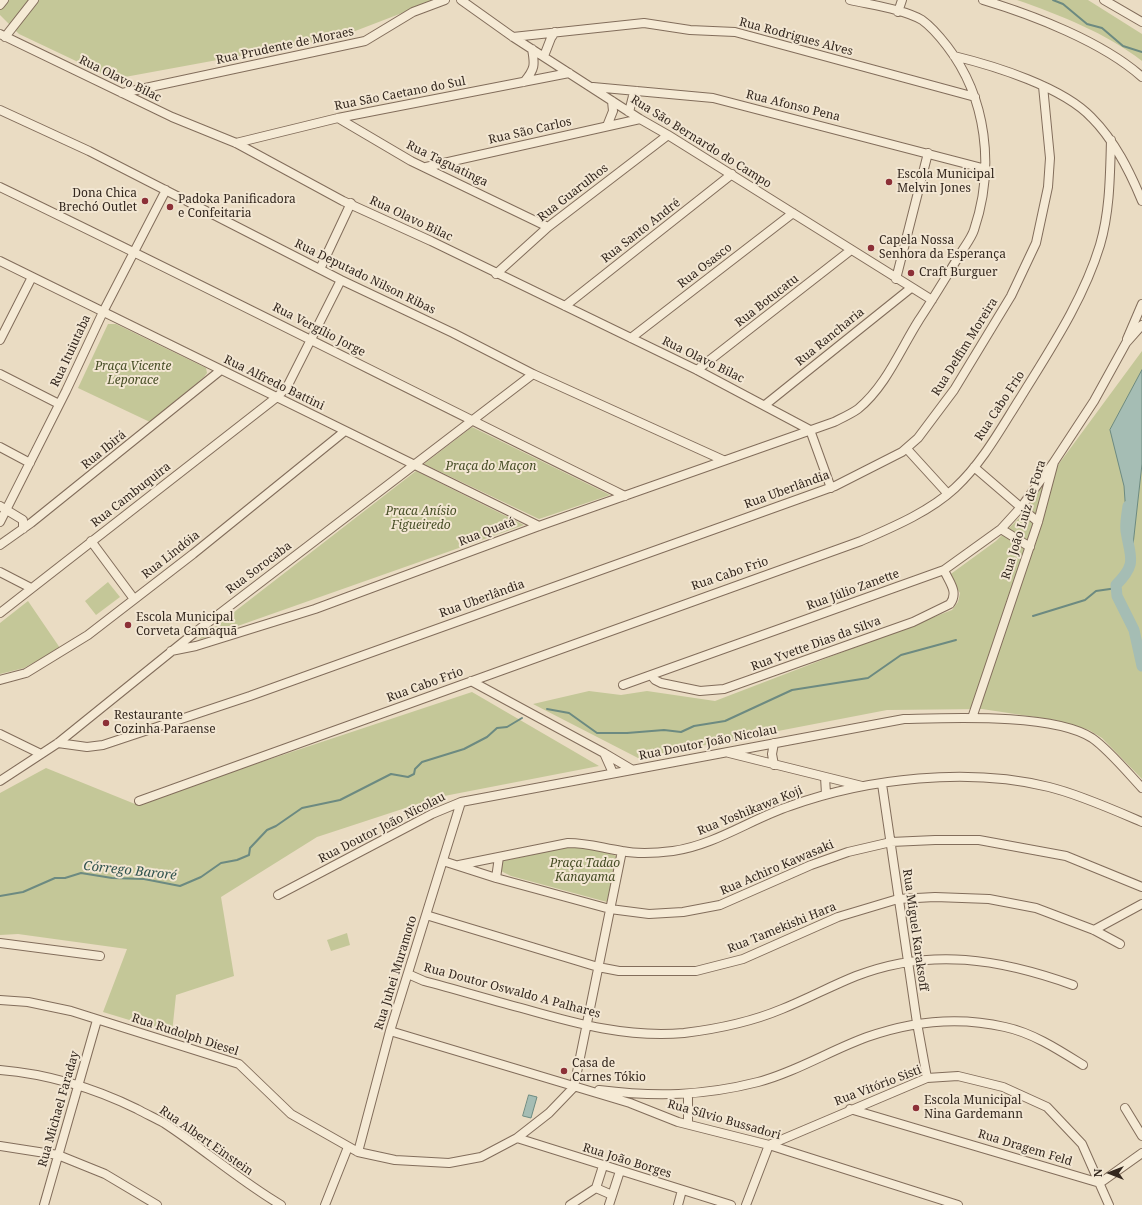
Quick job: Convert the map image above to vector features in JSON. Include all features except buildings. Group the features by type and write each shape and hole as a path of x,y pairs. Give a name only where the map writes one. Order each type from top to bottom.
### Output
{"street":[{"path":"0,5 4,0"},
{"path":"3,36 34,0"},
{"name":"Rua Prudente de Moraes","path":"122,93 365,41 413,12 445,0"},
{"name":"Rua São Bernardo do Campo","path":"461,0 513,37 629,112 668,134 896,279 932,300"},
{"path":"850,0 898,12 902,0"},
{"path":"983,0 1030,16 1071,33 1133,69 1142,78"},
{"path":"1104,0 1142,22"},
{"name":"Rua Quatá","path":"171,651 196,646 315,609 539,526 834,422 857,410 885,379 974,232 980,208 986,169 981,122 975,96 963,70 954,56 927,24 916,17 898,12"},
{"name":"Rua Rodrigues Alves","path":"513,37 644,23 690,30 735,32 975,96"},
{"path":"544,56 555,32"},
{"name":"Rua Olavo Bilac","path":"3,36 172,117 236,143 343,201 351,203 697,370 765,404 810,430"},
{"path":"524,82 533,72 534,62 532,49"},
{"path":"954,56 979,62 1043,86 1081,108 1099,125 1111,140 1142,201"},
{"name":"Rua São Caetano do Sul","path":"236,143 338,118 569,73"},
{"name":"Rua Delfim Moreira","path":"907,449 930,423 954,390 1011,296 1036,243 1050,173 1043,86"},
{"name":"Rua Afonso Pena","path":"590,87 713,98 986,169"},
{"path":"629,112 633,96 637,91"},
{"path":"607,126 613,111 612,101"},
{"name":"Rua Deputado Nilson Ribas","path":"0,110 89,151 341,280 453,333 533,374 723,460"},
{"name":"Rua Taguatinga","path":"338,118 412,161 548,227"},
{"name":"Rua São Carlos","path":"426,167 640,119"},
{"name":"Rua Guarulhos","path":"496,274 548,227 668,134"},
{"name":"Rua Cabo Frio","path":"139,801 860,540 889,528 948,494 974,467 1039,367 1066,321 1090,273 1100,244 1107,211 1111,140"},
{"path":"896,279 928,153"},
{"name":"Rua Santo André","path":"565,306 732,174"},
{"name":"Rua Vergílio Jorge","path":"0,187 312,339 625,496"},
{"name":"Rua Ituiutaba","path":"0,522 4,507 30,463 103,312 166,190"},
{"path":"320,269 351,203"},
{"name":"Rua Osasco","path":"631,338 793,213"},
{"name":"Rua Botucatu","path":"697,370 852,250"},
{"name":"Rua Alfredo Battini","path":"0,261 539,526"},
{"path":"0,340 32,277"},
{"name":"Rua Cambuquira","path":"0,613 277,397 287,387 341,280"},
{"name":"Rua Rancharia","path":"765,404 911,288"},
{"path":"1126,343 1142,304"},
{"name":"Rua João Luiz de Fora","path":"972,718 1030,547 1054,462 1094,401 1126,343 1142,325"},
{"name":"Rua Ibirá","path":"0,545 23,529 220,370"},
{"path":"0,374 59,404"},
{"name":"Rua Sorocaba","path":"0,781 58,743 171,651 533,374"},
{"path":"810,430 831,488"},
{"name":"Rua Lindóia","path":"0,680 26,673 88,635 193,554 345,431"},
{"path":"0,447 30,463"},
{"path":"907,449 948,494"},
{"name":"Rua Uberlândia","path":"58,743 87,747 110,742 250,696 831,488 871,469 907,449"},
{"name":"Rua Júlio Zanette","path":"623,685 944,570 1001,529 1022,506 1054,462"},
{"path":"974,467 1022,506 1038,522"},
{"path":"4,507 22,520 23,529"},
{"path":"1001,529 1030,547"},
{"path":"91,541 134,599"},
{"name":"Rua Yvette Dias da Silva","path":"651,675 661,683 700,691 724,689 905,625 950,604 954,599 955,592 944,570"},
{"path":"0,572 31,588"},
{"path":"193,634 196,646"},
{"path":"471,681 631,769"},
{"name":"Rua Doutor João Nicolau","path":"278,895 432,814 461,802 904,719 972,718 1034,722 1060,727 1084,734 1100,744 1142,788"},
{"path":"0,734 41,754"},
{"path":"774,743 772,754 774,764"},
{"path":"604,753 613,773"},
{"path":"726,753 866,787"},
{"path":"825,777 826,794"},
{"name":"Rua Yoshikawa Koji","path":"458,865 568,843 586,843 622,851 672,851 706,843 783,808 826,794 910,780 951,777 1001,778 1050,787 1142,822"},
{"name":"Rua Miguel Karaksoff","path":"882,784 898,899 927,1078"},
{"name":"Rua Juhei Muramoto","path":"358,1152 390,1031 461,802"},
{"name":"Rua Achiro Kawasaki","path":"443,861 496,878 610,909 649,914 683,912 720,905 811,865 848,852 891,842 979,840 1026,847 1066,856 1142,887"},
{"path":"622,851 574,1087 631,1094 688,1095 759,1082 868,1036 917,1023 944,1020 1005,1027 1050,1045 1083,1065"},
{"path":"496,878 499,857"},
{"name":"Rua Tamekishi Hara","path":"426,915 598,967 619,971 696,971 743,959 838,917 898,899 935,896 989,899 1036,908 1094,930 1120,944"},
{"path":"1094,930 1142,904"},
{"path":"0,943 100,956"},
{"name":"Rua Doutor Oswaldo A Palhares","path":"408,974 424,981 586,1026 645,1034 683,1033 722,1027 782,1009 857,976 908,961 944,958 987,961 1036,972 1073,985"},
{"name":"Rua Rudolph Diesel","path":"0,1000 28,1002 71,1011 239,1064 252,1074 291,1114 358,1152 395,1160 449,1163 482,1157 517,1138 549,1113 574,1087"},
{"name":"Rua Michael Faraday","path":"44,1205 97,1020"},
{"name":"Rua Sílvio Bussadori","path":"390,1031 630,1103 688,1124 769,1145 958,1205"},
{"name":"Rua Albert Einstein","path":"0,1070 21,1072 79,1085 120,1101 163,1122 222,1163 256,1190 281,1205"},
{"name":"Rua Vitório Sisti","path":"769,1145 850,1109 927,1078 958,1076 995,1085 1048,1107 1082,1144 1109,1205"},
{"path":"630,1103 631,1094"},
{"path":"688,1095 688,1124"},
{"path":"1125,1108 1142,1136"},
{"name":"Rua Dragem Feld","path":"850,1109 1100,1183"},
{"name":"Rua João Borges","path":"517,1138 731,1205"},
{"path":"746,1205 769,1145"},
{"path":"0,1146 58,1155 105,1174 157,1205"},
{"path":"325,1205 348,1147"},
{"path":"1100,1183 1142,1152"},
{"path":"570,1205 596,1188 603,1166"},
{"path":"609,1205 620,1171"},
{"path":"596,1188 612,1195"},
{"path":"678,1205 682,1190"}],"green space":[{"path":"5,0 436,0 337,38 114,79 19,34 0,15 0,6"},
{"path":"1017,0 1088,0 1142,34 1142,61 1098,33 1050,12"},
{"name":"Praça Vicente Leporace","path":"108,324 116,324 206,368 207,373 150,422 78,388"},
{"path":"1142,351 1142,779 1102,738 1089,730 1055,720 982,709 887,710 638,758 533,704 589,691 621,695 647,691 715,701 952,610 958,602 960,593 948,576 996,541 1019,518"},
{"name":"Praça do Maçon","path":"472,427 610,495 539,519 424,464"},
{"name":"Praca Anísio Figueiredo","path":"416,471 524,525 198,640"},
{"path":"108,582 120,597 96,615 85,601"},
{"path":"28,601 60,648 24,668 0,674 0,623"},
{"path":"472,692 599,766 439,797 317,837 221,897 234,976 176,995 172,1033 103,1012 127,949 18,934 0,935 0,793 46,768 135,804"},
{"name":"Praça Tadao Kanayama","path":"569,847 587,847 617,856 607,902 511,876 501,871 503,861"},
{"path":"347,933 350,945 331,951 327,940"}],"shaded area":[{"path":"1142,370 1142,464 1130,572 1124,486 1110,430"},
{"path":"529,1095 537,1097 531,1118 523,1116"}],"waterway":[{"path":"1053,0 1063,4 1087,24 1102,28 1123,46 1142,52"},
{"name":"Córrego Baroré","path":"1128,506 1126,528 1131,560 1127,571 1116,585 1117,596 1134,630 1142,666"},
{"name":"Córrego Baroré","path":"1033,616 1085,600 1096,591 1117,588"},
{"name":"Córrego Baroré","path":"547,709 569,713 597,733 627,733 664,730 681,732 694,726 725,721 792,690 868,678 901,655 956,640"},
{"name":"Córrego Baroré","path":"0,896 23,892 55,878 65,878 81,873 112,878 144,879 180,886 201,877 221,863 237,860 249,855 250,848 267,830 276,826 302,808 340,800 391,774 408,777 414,774 415,769 422,762 464,749 487,737 497,728 507,727 522,718"}],"place":[{"name":"Escola Municipal Melvin Jones","path":"889,182"},
{"name":"Dona Chica Brechó Outlet","path":"145,201"},
{"name":"Padoka Panificadora e Confeitaria","path":"170,207"},
{"name":"Capela Nossa Senhora da Esperança","path":"871,248"},
{"name":"Craft Burguer","path":"911,273"},
{"name":"Escola Municipal Corveta Camaquã","path":"128,625"},
{"name":"Restaurante Cozinha Paraense","path":"106,723"},
{"name":"Casa de Carnes Tókio","path":"564,1071"},
{"name":"Escola Municipal Nina Gardemann","path":"916,1108"}]}
